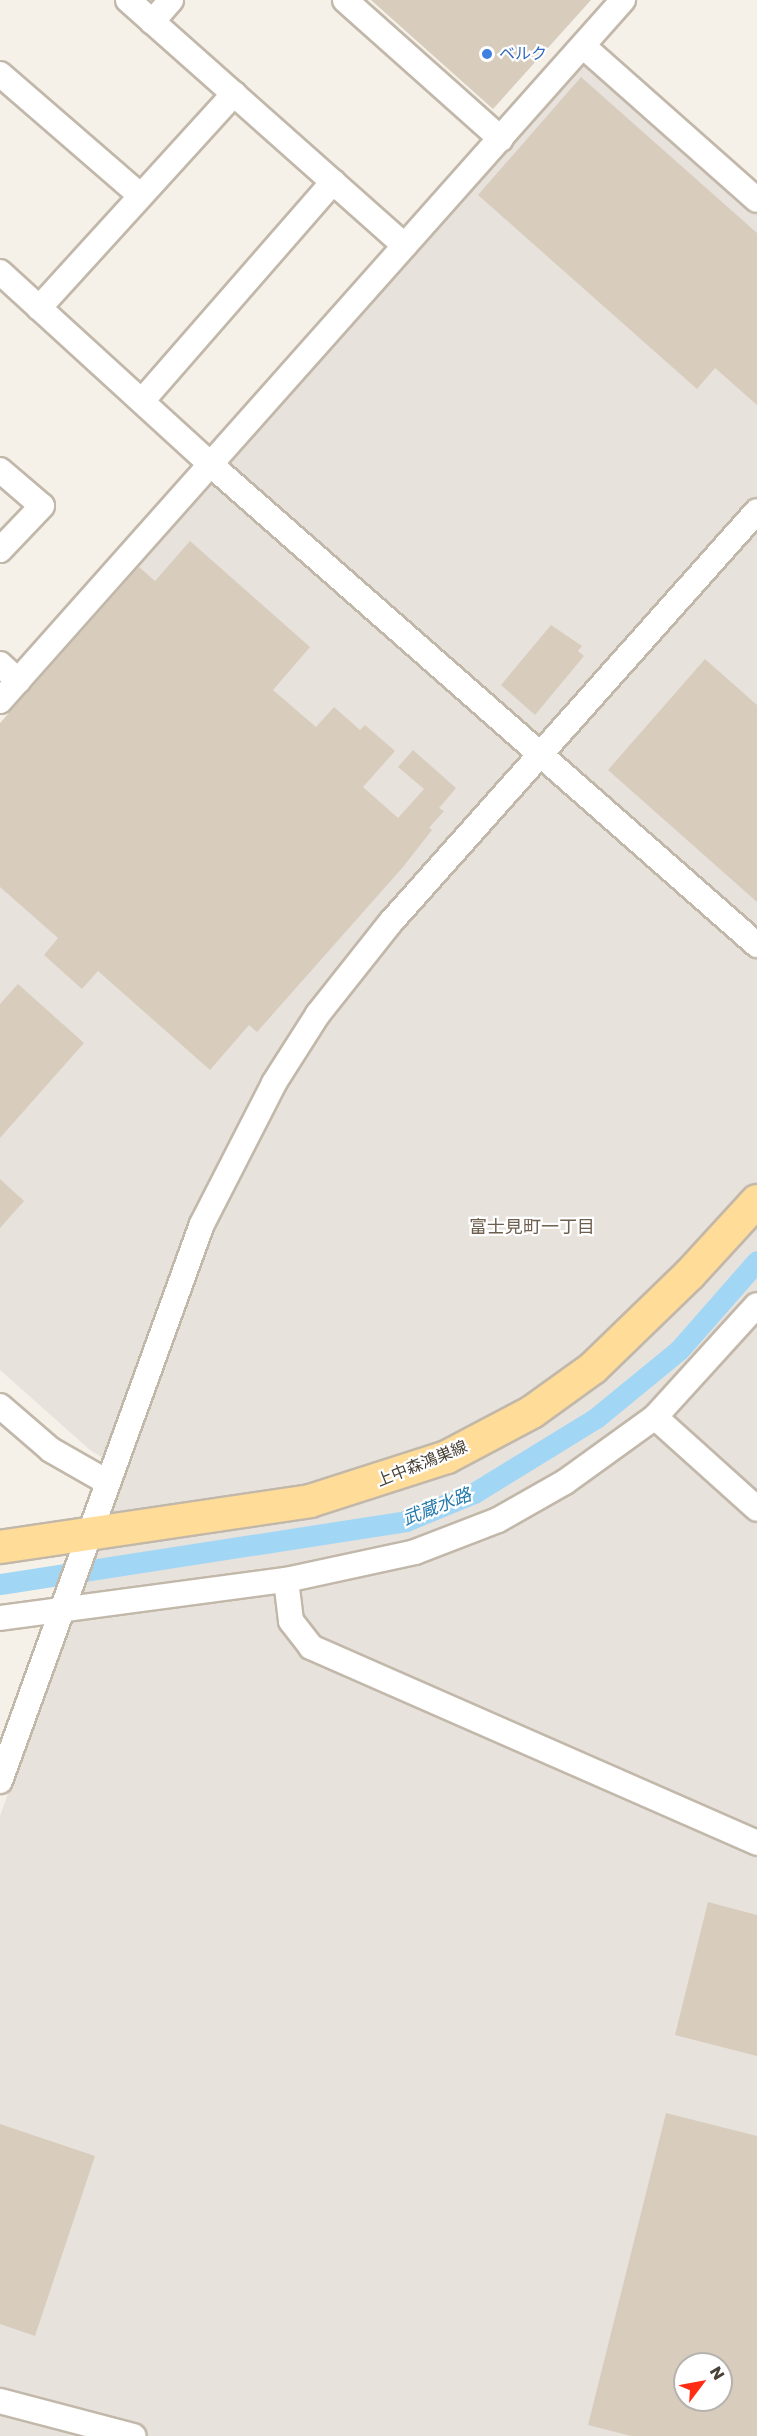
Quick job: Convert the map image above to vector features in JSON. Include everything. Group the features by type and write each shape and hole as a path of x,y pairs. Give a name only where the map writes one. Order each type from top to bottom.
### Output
{"main road":[{"name":"上中森鴻巣線","path":"0,1547 84,1544 330,1496 460,1451 548,1402 593,1368 690,1274 757,1201"}],"street":[{"path":"128,0 405,246"},
{"path":"152,22 171,0"},
{"path":"345,0 501,139"},
{"path":"0,701 209,463 623,0"},
{"path":"583,46 757,200"},
{"path":"0,74 141,196"},
{"path":"39,308 234,94"},
{"path":"142,401 333,183"},
{"path":"0,272 209,463 542,753 757,945"},
{"path":"0,470 42,506 0,550"},
{"path":"0,1780 62,1602 202,1224 274,1083 318,1014 391,922 757,511"},
{"path":"0,664 18,681"},
{"path":"0,1618 62,1602 286,1580 415,1552 498,1520 565,1482 655,1417 757,1305"},
{"path":"0,1406 51,1450 106,1482"},
{"path":"655,1417 757,1509"},
{"path":"286,1580 291,1621 311,1647 757,1843"},
{"path":"0,2401 133,2436"}],"shaded area":[{"path":"585,63 757,214 757,2436 0,2436 0,1816 124,1471 90,1450 0,1370 0,724"}],"building":[{"name":"ベルク","path":"371,0 591,0 493,109"},
{"path":"581,77 757,233 757,405 715,368 697,389 478,195"},
{"path":"190,541 310,647 273,690 316,727 334,707 360,730 365,725 395,751 363,787 398,818 424,789 398,767 413,750 456,788 439,808 444,811 429,828 432,830 403,867 257,1032 249,1025 210,1070 98,971 82,989 44,955 58,938 0,887 0,723 139,567 155,581"},
{"path":"551,625 582,646 578,651 584,656 535,715 501,685"},
{"path":"705,659 757,705 757,902 608,770"},
{"path":"18,984 84,1043 0,1138 0,1004"},
{"path":"0,1179 24,1201 0,1228"},
{"path":"708,1902 757,1915 757,2056 675,2035"},
{"path":"666,2113 757,2136 757,2436 631,2436 588,2425"},
{"path":"0,2124 95,2156 35,2336 0,2324"}],"waterway":[{"name":"武蔵水路","path":"0,1584 406,1521 474,1493 596,1418 679,1350 757,1261"}],"place":[{"name":"ベルク","path":"487,54"}],"district":[{"name":"富士見町一丁目","path":"532,1227"}]}
